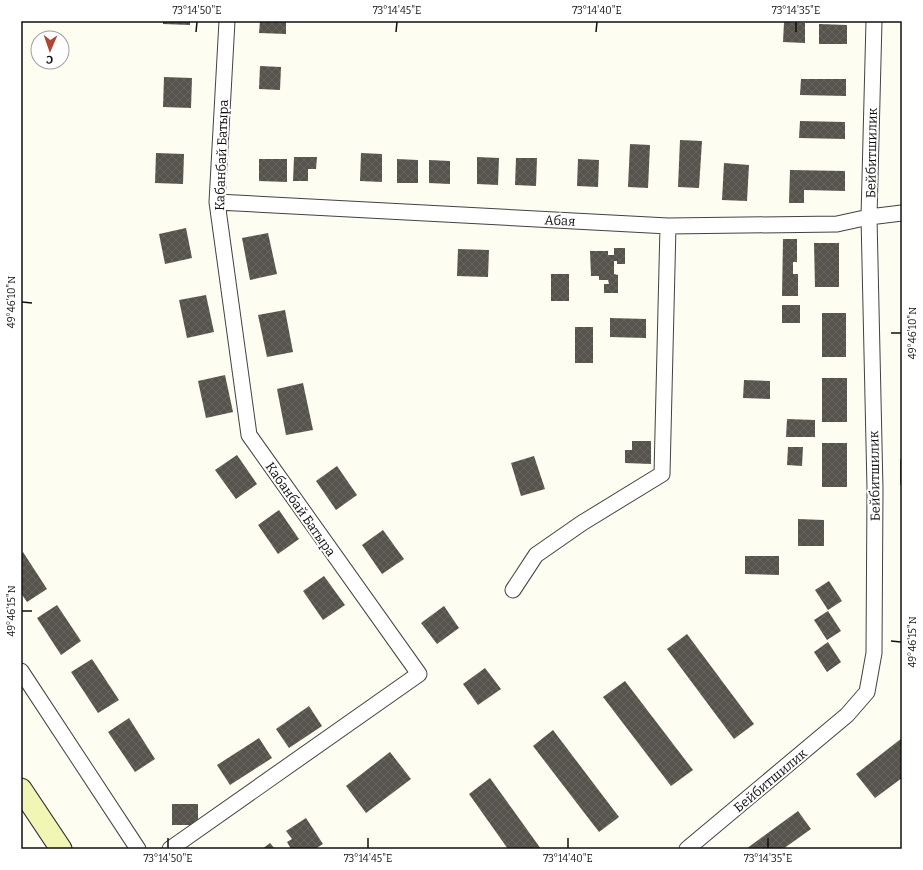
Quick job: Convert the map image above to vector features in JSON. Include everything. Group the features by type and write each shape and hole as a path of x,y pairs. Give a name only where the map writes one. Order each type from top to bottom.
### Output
{"main road":[{"path":"21,789 61,849"}],"street":[{"name":"Кабанбай Батыра","path":"170,849 418,674 249,435 217,202 227,21"},
{"name":"Бейбитшилик","path":"687,849 847,715 867,692 874,653 875,520 869,217 874,21"},
{"name":"Абая","path":"217,202 668,226 837,224 869,217 902,213"},
{"path":"513,590 536,555 582,523 662,474 668,226"},
{"path":"21,671 138,849"}],"building":[{"path":"163,21 190,21 190,25 163,24"},
{"path":"260,21 286,21 286,34 259,33"},
{"path":"784,22 805,23 805,43 783,42"},
{"path":"819,24 847,25 847,44 819,44"},
{"path":"260,66 281,67 280,90 259,89"},
{"path":"164,77 192,78 191,108 163,107"},
{"path":"801,79 846,79 846,96 800,95"},
{"path":"800,121 845,122 845,139 799,138"},
{"path":"680,140 702,141 699,188 678,187"},
{"path":"630,144 650,145 648,188 628,187"},
{"path":"156,153 184,154 183,184 155,183"},
{"path":"361,153 382,154 382,182 360,181"},
{"path":"294,157 317,157 316,169 308,169 308,181 293,181"},
{"path":"477,157 499,158 498,185 477,184"},
{"path":"516,158 537,158 536,186 515,185"},
{"path":"259,159 287,159 287,182 259,181"},
{"path":"397,159 418,160 418,183 397,183"},
{"path":"578,159 599,160 598,187 577,186"},
{"path":"429,160 450,161 450,184 429,183"},
{"path":"724,163 749,165 747,201 722,200"},
{"path":"790,170 845,171 845,191 804,190 804,203 789,203"},
{"path":"186,228 192,258 165,264 159,234"},
{"path":"268,233 277,274 250,280 242,238"},
{"path":"783,239 797,239 797,262 793,262 793,274 798,274 798,296 782,296"},
{"path":"814,243 839,243 839,287 815,287"},
{"path":"614,248 625,248 625,264 617,264 617,261 614,261 614,274 618,275 618,293 604,293 604,284 609,284 608,280 599,280 599,276 591,276 590,251 608,251 608,255 614,255"},
{"path":"458,249 489,250 488,277 457,276"},
{"path":"551,274 569,274 569,301 551,301"},
{"path":"206,295 214,332 187,338 179,300"},
{"path":"782,305 800,305 800,323 782,323"},
{"path":"285,310 293,352 267,357 258,315"},
{"path":"822,313 846,313 846,357 822,357"},
{"path":"610,318 646,319 646,338 610,337"},
{"path":"575,327 593,327 593,363 575,363"},
{"path":"225,375 233,412 206,418 198,381"},
{"path":"822,378 847,378 847,422 822,422"},
{"path":"744,380 770,381 770,399 743,398"},
{"path":"303,383 313,430 286,435 277,389"},
{"path":"787,419 815,420 815,437 786,437"},
{"path":"632,441 651,441 651,464 625,463 625,450 632,450"},
{"path":"822,443 847,443 847,487 822,487"},
{"path":"788,447 803,447 802,466 787,465"},
{"path":"237,455 257,484 236,499 215,470"},
{"path":"534,456 545,489 521,496 511,463"},
{"path":"900,459 902,459 902,485 900,485"},
{"path":"337,466 357,495 336,510 316,481"},
{"path":"279,510 299,539 278,554 258,525"},
{"path":"798,519 824,520 824,546 798,546"},
{"path":"383,530 404,559 382,574 362,545"},
{"path":"23,552 47,589 27,602 21,593 21,554"},
{"path":"745,556 779,556 779,575 745,574"},
{"path":"324,576 345,605 323,620 303,591"},
{"path":"829,581 842,601 828,610 815,590"},
{"path":"57,605 81,641 61,655 37,618"},
{"path":"444,606 459,628 437,644 421,623"},
{"path":"828,611 841,631 827,640 814,620"},
{"path":"687,634 754,724 734,739 667,649"},
{"path":"828,642 841,662 827,672 814,652"},
{"path":"92,659 119,700 98,713 71,672"},
{"path":"485,668 501,689 478,705 463,684"},
{"path":"625,681 693,770 671,786 603,697"},
{"path":"309,706 322,726 289,748 276,729"},
{"path":"129,718 155,759 135,772 108,732"},
{"path":"553,730 619,817 599,832 533,746"},
{"path":"259,738 272,758 230,785 217,765"},
{"path":"902,738 902,778 875,798 856,774"},
{"path":"390,752 411,779 366,813 346,786"},
{"path":"490,778 541,849 508,849 469,794"},
{"path":"172,804 198,804 198,825 172,825"},
{"path":"798,811 811,829 783,849 746,849"},
{"path":"306,818 323,844 315,849 291,849 287,842 292,839 286,831"},
{"path":"270,843 275,849 262,849"}]}
